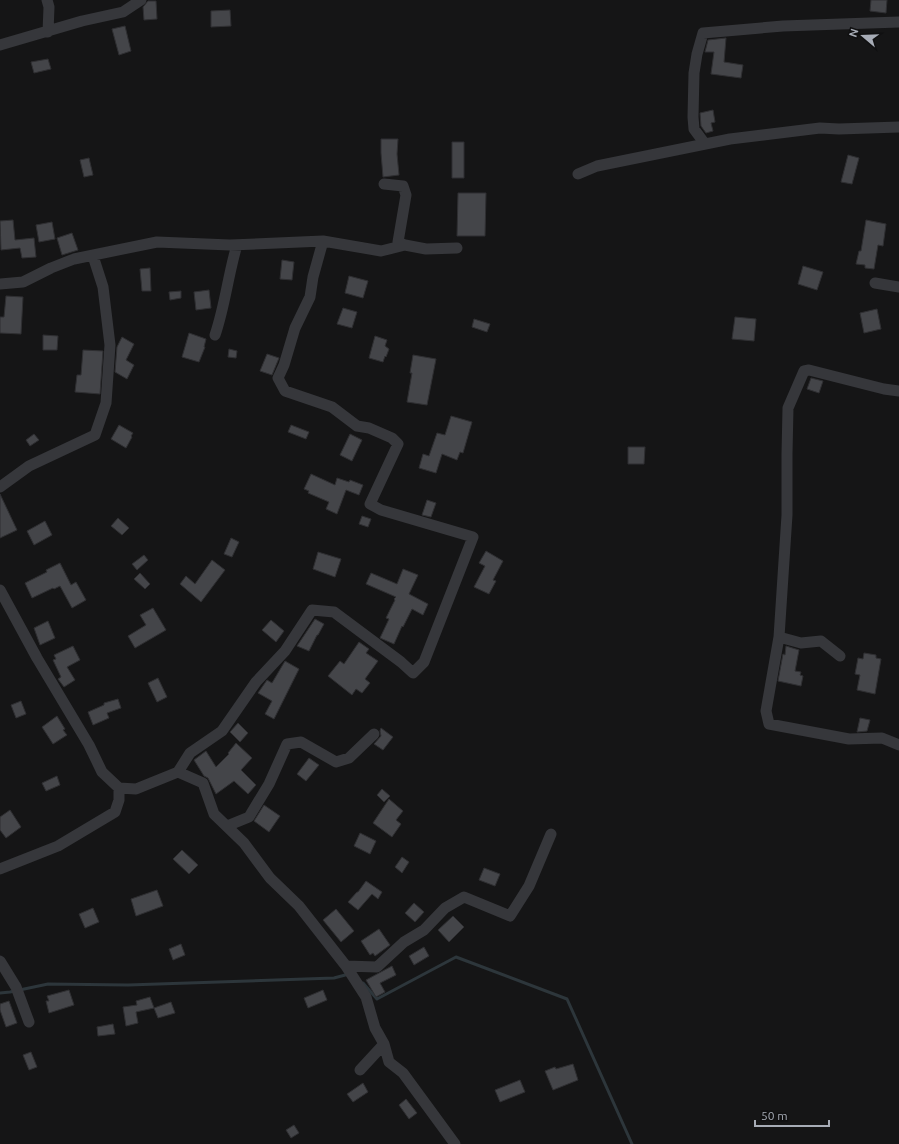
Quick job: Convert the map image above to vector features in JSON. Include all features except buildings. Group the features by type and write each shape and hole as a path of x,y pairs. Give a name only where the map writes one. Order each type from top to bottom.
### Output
{"street":[{"path":"47,0 49,8 48,32"},
{"path":"0,45 82,21 123,12 141,0"},
{"path":"705,144 694,129 693,116 694,73 697,54 703,34 783,26 899,22"},
{"path":"578,174 597,166 730,139 820,128 839,129 899,127"},
{"path":"384,184 403,186 406,195 398,242 426,249 457,248"},
{"path":"0,284 23,282 50,268 68,261 157,242 237,245 323,241 381,251 405,244"},
{"path":"0,590 37,658 89,745 102,772 119,788 136,789 178,772 190,753 222,731 256,682 285,651 312,610 334,612 413,672 424,662 473,537 381,510 370,504 398,444 392,438 369,428 357,426 332,407 285,391 281,385 278,378 286,359 295,328 310,297 313,277 323,241"},
{"path":"215,335 221,317 237,245"},
{"path":"0,487 29,466 95,435 106,403 110,345 103,287 93,256"},
{"path":"875,283 899,287"},
{"path":"899,391 884,389 809,370 804,371 788,408 786,454 787,515 779,637 766,711 769,724 848,738 882,738 899,745"},
{"path":"779,637 801,643 821,641 840,656"},
{"path":"227,826 249,817 269,784 287,744 301,742 336,762 349,758 374,734"},
{"path":"178,772 203,783 214,814 244,843 270,878 299,906 346,966 366,997 375,1028 384,1044 389,1062 403,1072 455,1144"},
{"path":"0,869 58,846 115,812 119,800 119,788"},
{"path":"346,966 377,967 404,942 424,930 445,908 464,897 510,916 529,886 551,834"},
{"path":"0,962 16,987 29,1022"},
{"path":"360,1070 384,1044"}],"waterway":[{"path":"363,983 377,999 456,957 567,999 632,1144"},
{"path":"0,993 48,984 128,985 334,978 349,974"}]}
